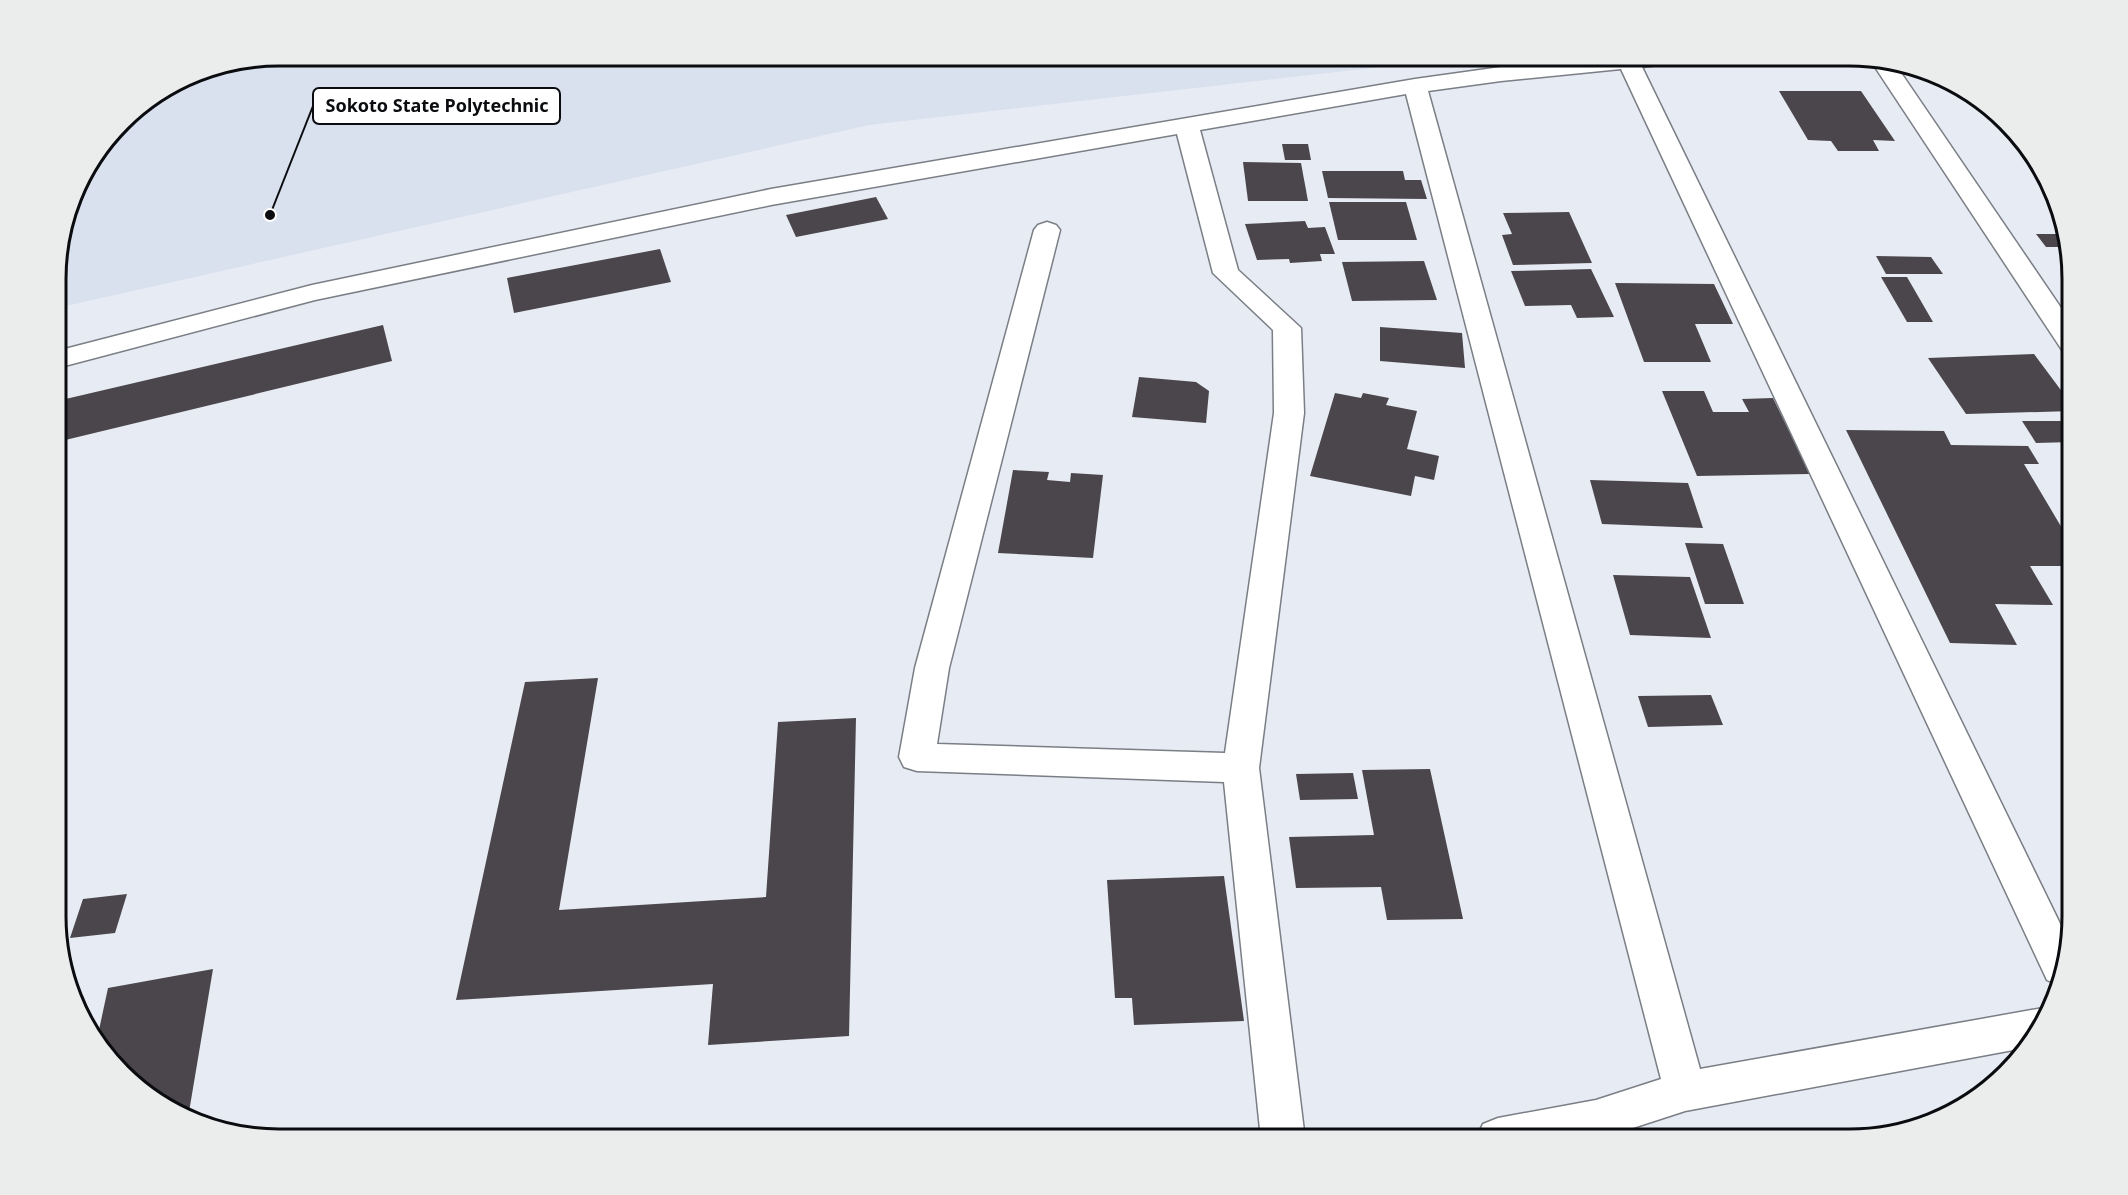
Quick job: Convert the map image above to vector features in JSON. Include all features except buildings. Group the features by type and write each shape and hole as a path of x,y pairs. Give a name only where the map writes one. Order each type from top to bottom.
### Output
{"street":[{"path":"66,358 312,293 759,199 1415,86 1566,66"},
{"path":"1630,66 2057,961"},
{"path":"1886,69 2062,329"},
{"path":"1415,86 1685,1091"},
{"path":"1186,124 1226,273 1287,328 1289,413 1241,768 1282,1129"},
{"path":"1047,230 932,668 917,757 1241,768"},
{"path":"1550,1129 1596,1120 1685,1091 2030,1028"}],"shaded area":[{"path":"265,66 1390,66 869,125 66,306 66,265 73,224 82,197 102,160 128,128 172,94 210,77 237,70"}],"place":[{"name":"Sokoto State Polytechnic","path":"270,215"}]}
